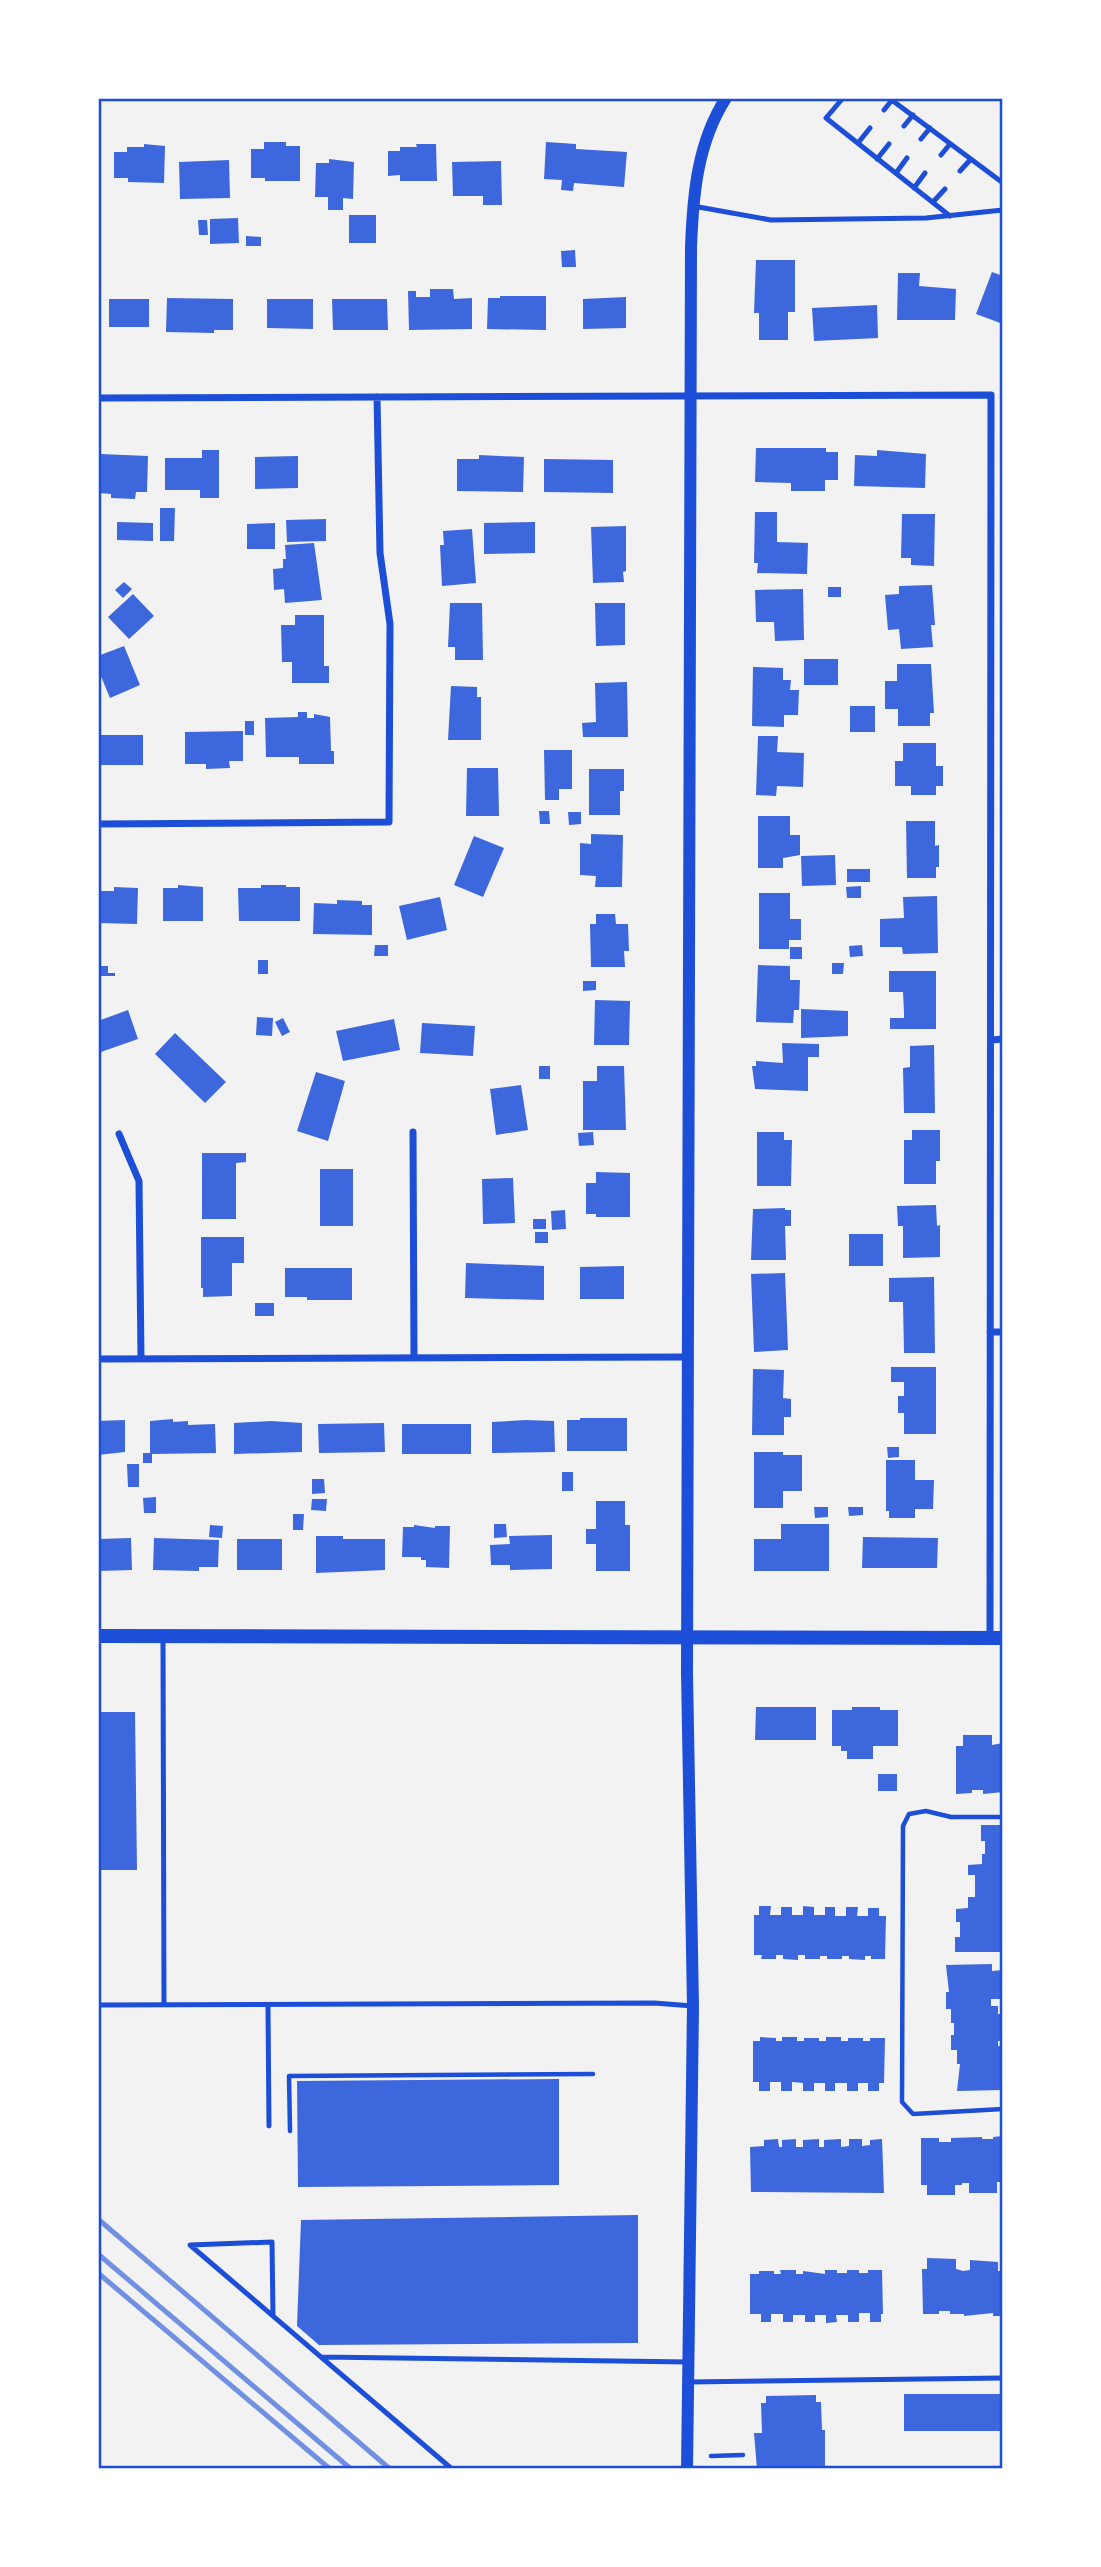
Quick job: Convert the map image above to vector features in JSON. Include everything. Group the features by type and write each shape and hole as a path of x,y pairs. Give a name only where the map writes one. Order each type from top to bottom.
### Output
{"main road":[{"path":"98,1636 996,1638"}],"street":[{"path":"687,2469 693,2006 687,1639 690,396 693,206 703,151 721,100"},
{"path":"98,398 991,395 990,1332 996,1638"},
{"path":"98,824 389,822 390,624 380,553 377,397"},
{"path":"991,1040 1003,1040"},
{"path":"413,1132 414,1358"},
{"path":"119,1134 139,1181 141,1358"},
{"path":"990,1332 1003,1332"},
{"path":"98,1359 687,1357"}],"lane":[{"path":"843,98 826,118 950,216"},
{"path":"884,110 890,99 1003,183"},
{"path":"904,127 913,115"},
{"path":"858,143 870,128"},
{"path":"921,139 930,128"},
{"path":"877,159 889,144"},
{"path":"941,155 950,144"},
{"path":"896,173 907,158"},
{"path":"960,171 971,159"},
{"path":"914,188 925,173"},
{"path":"933,202 945,189"},
{"path":"693,206 771,220 926,218 1003,210"},
{"path":"162,1636 164,2005"},
{"path":"98,2006 654,2003 693,2006"},
{"path":"268,2006 269,2126"},
{"path":"273,2316 272,2242 190,2245 232,2280 273,2316 452,2469"},
{"path":"321,2357 689,2362"},
{"path":"689,2382 1003,2378"}],"path":[{"path":"1003,1817 951,1817 926,1811 909,1814 903,1826 902,2074 902,2102 913,2114 1003,2109"},
{"path":"290,2131 289,2076 593,2074"},
{"path":"711,2456 743,2455"}],"building":[{"path":"264,142 286,142 286,146 300,146 300,181 265,181 265,178 251,178 251,149 264,149"},
{"path":"546,142 576,144 576,149 627,152 624,187 574,183 573,191 561,190 562,180 544,179"},
{"path":"144,144 165,146 164,183 128,182 128,178 114,178 114,152 127,152 127,147 144,147"},
{"path":"416,144 436,144 437,181 400,181 400,175 388,176 388,151 400,151 400,147 417,147"},
{"path":"329,159 354,162 353,199 343,198 343,210 328,210 328,197 315,197 316,163 329,163"},
{"path":"229,160 230,198 180,199 179,162"},
{"path":"501,161 502,205 483,205 483,196 453,196 452,162"},
{"path":"349,215 376,215 376,243 349,243"},
{"path":"238,218 239,243 210,244 210,219"},
{"path":"198,220 207,220 208,235 199,235"},
{"path":"246,236 261,237 261,246 246,246"},
{"path":"575,250 576,267 562,267 561,251"},
{"path":"756,260 795,260 795,312 788,312 788,340 759,340 759,313 754,313"},
{"path":"992,272 1003,276 1003,324 976,314"},
{"path":"898,273 920,273 919,286 956,289 955,320 897,320"},
{"path":"430,289 453,289 454,299 472,298 472,329 409,330 408,291 416,291 416,297 430,297"},
{"path":"546,296 546,330 487,329 488,298"},
{"path":"626,297 626,328 583,329 583,299"},
{"path":"167,298 233,299 233,330 214,330 214,333 166,332"},
{"path":"109,299 149,299 149,327 109,327"},
{"path":"267,299 313,299 313,329 267,328"},
{"path":"332,299 387,299 388,330 333,330"},
{"path":"877,305 878,338 814,341 812,308"},
{"path":"756,448 826,448 826,452 838,452 838,480 825,480 825,491 791,491 791,483 755,482"},
{"path":"202,450 219,450 219,498 200,498 200,490 165,490 165,458 202,458"},
{"path":"877,450 926,454 925,488 854,486 855,455 877,456"},
{"path":"100,454 148,456 147,492 136,492 135,499 111,498 111,494 98,493"},
{"path":"479,455 524,457 523,492 457,491 457,459 479,459"},
{"path":"298,456 298,488 255,489 255,457"},
{"path":"544,459 613,460 613,493 544,492"},
{"path":"160,508 175,508 174,541 160,541"},
{"path":"755,512 777,512 777,542 808,543 807,574 757,573 758,563 754,563"},
{"path":"902,514 935,514 934,566 911,565 911,558 901,558"},
{"path":"326,519 326,541 287,542 286,520"},
{"path":"117,522 153,523 153,541 117,540"},
{"path":"535,522 535,553 484,554 484,523"},
{"path":"275,523 275,549 247,549 247,524"},
{"path":"626,526 624,582 593,583 591,527"},
{"path":"472,529 476,583 442,586 440,545 444,545 443,531"},
{"path":"314,543 322,600 285,603 284,589 274,590 273,569 283,568 283,559 286,559 285,545"},
{"path":"124,582 132,589 123,598 115,590"},
{"path":"932,585 935,625 931,625 933,647 901,649 899,629 888,630 885,595 899,594 899,586"},
{"path":"828,587 841,587 841,597 828,597"},
{"path":"803,589 804,640 775,641 774,622 756,622 755,590"},
{"path":"133,594 154,616 129,639 108,617"},
{"path":"450,603 482,603 483,660 455,660 455,647 448,647"},
{"path":"595,603 625,603 625,645 596,646"},
{"path":"295,615 324,615 324,666 329,666 329,683 292,683 292,662 282,662 281,625 295,625"},
{"path":"124,646 140,685 110,698 98,669 98,656"},
{"path":"804,659 838,659 838,685 804,685"},
{"path":"897,664 931,664 934,713 930,713 930,726 898,726 898,709 885,709 885,681 897,681"},
{"path":"753,667 783,668 783,680 791,680 790,690 799,690 798,715 784,715 784,727 752,726"},
{"path":"627,682 628,737 583,737 582,723 596,722 595,683"},
{"path":"451,686 477,687 477,697 481,697 481,740 448,740"},
{"path":"850,706 875,706 875,732 850,732"},
{"path":"298,712 307,712 307,718 314,718 314,714 330,717 334,764 299,764 299,757 266,757 265,718 298,717"},
{"path":"245,721 254,721 254,735 245,735"},
{"path":"243,731 243,761 229,761 230,768 206,769 206,764 185,764 185,732"},
{"path":"98,735 143,735 143,765 98,765"},
{"path":"758,736 778,736 777,752 804,753 803,787 777,786 776,796 756,795"},
{"path":"903,743 936,743 936,766 943,766 943,786 936,786 936,795 911,795 911,786 895,786 895,761 903,761"},
{"path":"544,750 572,750 572,789 559,789 559,800 545,800"},
{"path":"467,768 498,768 499,816 466,816"},
{"path":"589,769 624,769 620,815 589,815"},
{"path":"539,811 549,811 550,824 540,824"},
{"path":"568,812 581,812 581,824 569,825"},
{"path":"758,816 790,816 790,835 800,835 800,855 783,858 783,868 758,868"},
{"path":"906,821 935,821 935,846 939,845 936,878 907,878"},
{"path":"591,834 623,835 622,887 595,887 596,876 580,875 580,843 591,844"},
{"path":"474,836 504,848 483,897 454,885"},
{"path":"835,855 836,885 802,886 801,856"},
{"path":"847,869 870,869 870,882 847,882"},
{"path":"178,885 203,887 203,921 163,921 163,888 178,888"},
{"path":"261,885 300,887 300,921 239,921 238,888 261,888"},
{"path":"861,886 861,898 847,898 846,887"},
{"path":"114,887 138,888 137,924 98,923 98,891 114,891"},
{"path":"759,893 790,893 790,919 801,919 801,940 789,940 789,949 759,949"},
{"path":"937,896 938,953 903,954 902,947 880,947 880,919 904,918 903,897"},
{"path":"440,897 447,930 407,940 399,906"},
{"path":"337,900 362,901 362,905 372,905 372,935 313,934 314,903 337,904"},
{"path":"596,914 615,914 616,924 628,924 629,951 624,951 625,967 591,967 590,924 596,924"},
{"path":"375,945 388,945 388,956 374,956"},
{"path":"862,945 863,956 850,957 849,946"},
{"path":"790,947 802,947 802,959 790,959"},
{"path":"258,960 268,960 268,974 258,974"},
{"path":"832,963 844,963 843,974 832,974"},
{"path":"758,965 790,966 790,980 800,980 799,1010 794,1010 793,1023 756,1022"},
{"path":"98,966 108,966 108,973 115,973 115,976 98,976"},
{"path":"889,971 936,971 936,1029 890,1029 890,1018 904,1018 904,1012 903,992 889,992"},
{"path":"583,981 596,981 596,990 583,991"},
{"path":"595,1000 630,1001 629,1045 594,1045"},
{"path":"801,1009 848,1011 848,1036 801,1038"},
{"path":"128,1010 138,1039 98,1053 98,1021"},
{"path":"257,1017 273,1018 272,1036 256,1035"},
{"path":"283,1018 290,1032 282,1036 275,1022"},
{"path":"394,1019 400,1050 343,1061 336,1031"},
{"path":"422,1023 475,1026 473,1056 420,1053"},
{"path":"175,1033 226,1082 205,1103 155,1054"},
{"path":"782,1043 819,1044 819,1057 808,1057 808,1091 755,1089 752,1066 756,1066 756,1061 783,1063"},
{"path":"934,1045 935,1113 904,1113 903,1068 910,1067 910,1046"},
{"path":"539,1066 550,1066 550,1079 539,1079"},
{"path":"597,1066 624,1066 626,1130 583,1130 583,1081 597,1081"},
{"path":"316,1072 345,1081 328,1141 297,1131"},
{"path":"521,1085 528,1130 496,1135 490,1089"},
{"path":"912,1130 940,1130 940,1161 936,1161 936,1184 904,1184 904,1140 912,1140"},
{"path":"593,1132 594,1145 579,1146 578,1133"},
{"path":"757,1132 784,1132 784,1140 792,1140 791,1186 757,1186"},
{"path":"202,1153 246,1153 246,1162 236,1163 236,1219 202,1219"},
{"path":"320,1169 353,1169 353,1226 320,1226"},
{"path":"596,1172 630,1173 630,1217 596,1217 596,1214 586,1214 586,1183 596,1183"},
{"path":"513,1178 515,1223 483,1224 482,1179"},
{"path":"936,1205 937,1226 940,1225 940,1257 903,1258 903,1226 898,1226 897,1206"},
{"path":"753,1209 791,1210 791,1226 785,1226 786,1260 751,1260"},
{"path":"565,1210 566,1229 552,1230 551,1211"},
{"path":"533,1219 546,1219 546,1229 533,1229"},
{"path":"535,1232 548,1232 548,1243 535,1243"},
{"path":"849,1234 883,1234 883,1266 849,1266"},
{"path":"201,1237 244,1237 244,1263 232,1263 232,1296 203,1297"},
{"path":"466,1263 544,1266 544,1300 465,1298"},
{"path":"624,1266 624,1299 580,1299 580,1267"},
{"path":"285,1268 352,1268 352,1300 285,1297"},
{"path":"785,1273 788,1350 754,1352 751,1274"},
{"path":"934,1277 935,1353 904,1353 903,1302 889,1302 889,1278"},
{"path":"255,1303 274,1303 274,1316 255,1316"},
{"path":"891,1367 936,1367 936,1434 904,1434 904,1413 898,1413 898,1396 904,1396 904,1382 891,1382"},
{"path":"753,1369 784,1370 783,1398 791,1399 791,1417 784,1417 784,1435 752,1435"},
{"path":"627,1418 627,1451 567,1451 567,1420"},
{"path":"173,1419 173,1422 188,1421 188,1425 215,1424 216,1453 152,1454 152,1463 143,1463 143,1453 150,1453 150,1421"},
{"path":"125,1420 125,1452 98,1455 98,1421"},
{"path":"554,1421 555,1452 492,1453 492,1422"},
{"path":"234,1423 302,1423 302,1452 234,1454"},
{"path":"384,1423 385,1452 319,1453 318,1424"},
{"path":"402,1424 471,1424 471,1454 402,1454"},
{"path":"887,1447 899,1447 899,1457 888,1458"},
{"path":"754,1452 802,1455 802,1491 783,1491 783,1508 754,1508"},
{"path":"886,1460 915,1460 915,1480 934,1480 933,1509 915,1509 915,1518 889,1518 889,1511 886,1511"},
{"path":"127,1464 139,1464 139,1487 128,1487"},
{"path":"562,1472 573,1472 573,1491 562,1491"},
{"path":"312,1479 324,1479 325,1493 312,1494"},
{"path":"156,1497 156,1513 144,1513 143,1498"},
{"path":"312,1499 327,1499 326,1511 311,1510"},
{"path":"596,1501 625,1501 625,1525 630,1525 630,1571 596,1571 596,1544 586,1544 586,1529 596,1529"},
{"path":"814,1507 828,1507 828,1517 815,1518"},
{"path":"848,1507 863,1507 863,1515 849,1516"},
{"path":"293,1514 304,1514 303,1530 293,1530"},
{"path":"494,1524 506,1524 507,1537 494,1538"},
{"path":"781,1524 829,1524 829,1571 754,1571 754,1539 781,1539"},
{"path":"210,1525 223,1526 222,1538 209,1537"},
{"path":"414,1525 435,1528 450,1526 449,1568 426,1567 426,1560 421,1560 421,1557 402,1557 403,1527"},
{"path":"552,1535 552,1569 510,1570 510,1565 491,1565 490,1545 510,1544 509,1536"},
{"path":"316,1536 385,1539 385,1570 316,1573"},
{"path":"863,1537 938,1538 937,1568 862,1568"},
{"path":"131,1538 132,1570 98,1571 98,1539"},
{"path":"154,1538 219,1540 218,1567 199,1567 199,1571 153,1570"},
{"path":"237,1539 282,1539 282,1570 237,1570"},
{"path":"756,1707 816,1707 816,1740 755,1740"},
{"path":"852,1707 898,1710 898,1746 873,1746 873,1759 847,1759 847,1751 841,1751 841,1746 832,1746 832,1710 852,1710"},
{"path":"98,1712 135,1712 137,1870 98,1870"},
{"path":"963,1735 992,1735 992,1745 1003,1743 1003,1792 983,1794 983,1790 972,1790 972,1793 956,1794 956,1746 963,1746"},
{"path":"878,1774 897,1774 897,1791 878,1791"},
{"path":"981,1825 1003,1825 1003,1943 1000,1943 1001,1952 955,1952 955,1937 960,1937 960,1922 956,1922 956,1909 968,1908 968,1897 975,1897 975,1875 968,1875 968,1865 982,1864 982,1854 985,1854 985,1841 981,1841"},
{"path":"759,1906 771,1906 770,1915 781,1915 781,1907 792,1907 792,1915 803,1915 803,1906 814,1907 814,1915 825,1915 825,1907 835,1907 835,1916 846,1916 846,1907 858,1907 857,1916 868,1916 868,1908 879,1908 879,1916 886,1916 885,1959 865,1956 865,1960 849,1959 849,1956 842,1956 842,1959 827,1959 827,1956 820,1956 820,1959 805,1959 805,1955 798,1955 798,1960 783,1959 783,1955 776,1955 776,1959 761,1959 762,1955 754,1955 754,1915 759,1915"},
{"path":"992,1964 992,1971 1003,1970 1003,1999 991,1999 991,2006 998,2006 998,2014 1003,2014 1003,2041 998,2041 1003,2053 1002,2090 957,2091 960,2064 957,2064 957,2050 951,2050 954,2023 951,2023 951,2009 946,2009 946,1992 949,1992 946,1965"},
{"path":"760,2037 776,2038 776,2041 782,2041 782,2037 797,2037 797,2041 819,2038 819,2041 826,2041 826,2037 841,2037 841,2041 848,2041 848,2038 870,2041 870,2038 885,2038 884,2083 879,2083 879,2091 868,2091 868,2083 858,2083 858,2091 847,2091 847,2083 835,2083 835,2091 825,2091 825,2083 814,2083 814,2091 803,2091 803,2083 792,2082 792,2091 781,2091 781,2082 770,2082 770,2091 759,2091 759,2082 753,2082 753,2041 760,2041"},
{"path":"559,2079 559,2185 298,2187 297,2081"},
{"path":"1003,2136 1003,2182 997,2182 997,2193 969,2193 969,2183 962,2183 955,2185 955,2195 927,2195 927,2185 921,2185 921,2138 939,2138 939,2142 951,2142 951,2138 993,2139"},
{"path":"778,2139 779,2147 782,2147 782,2140 796,2139 796,2147 803,2147 803,2140 819,2139 819,2147 824,2147 824,2140 841,2139 841,2147 849,2146 849,2139 862,2139 862,2146 870,2145 870,2140 882,2139 884,2193 751,2192 750,2147 764,2146 764,2140"},
{"path":"638,2215 638,2343 319,2345 297,2326 301,2220"},
{"path":"927,2258 956,2259 956,2269 963,2271 970,2270 970,2260 998,2262 998,2271 1003,2271 1003,2316 993,2316 993,2313 964,2316 950,2314 950,2311 923,2314 922,2269 927,2269"},
{"path":"780,2270 796,2270 796,2274 803,2274 803,2271 825,2274 825,2270 847,2273 847,2270 859,2270 859,2273 868,2273 868,2270 882,2270 881,2322 870,2322 870,2313 859,2313 859,2322 848,2322 848,2315 836,2315 837,2322 826,2323 826,2315 815,2315 815,2322 805,2322 805,2315 793,2315 793,2322 783,2322 783,2314 771,2314 771,2322 761,2322 761,2314 750,2314 750,2274 774,2271 774,2274 781,2274"},
{"path":"904,2394 1003,2394 1003,2431 904,2431"},
{"path":"816,2395 816,2402 821,2402 822,2430 825,2430 825,2469 757,2469 754,2433 762,2433 761,2403 766,2403 766,2396"}],"railway":[{"path":"98,2219 390,2469"},
{"path":"98,2254 351,2469"},
{"path":"98,2273 330,2469"}]}
